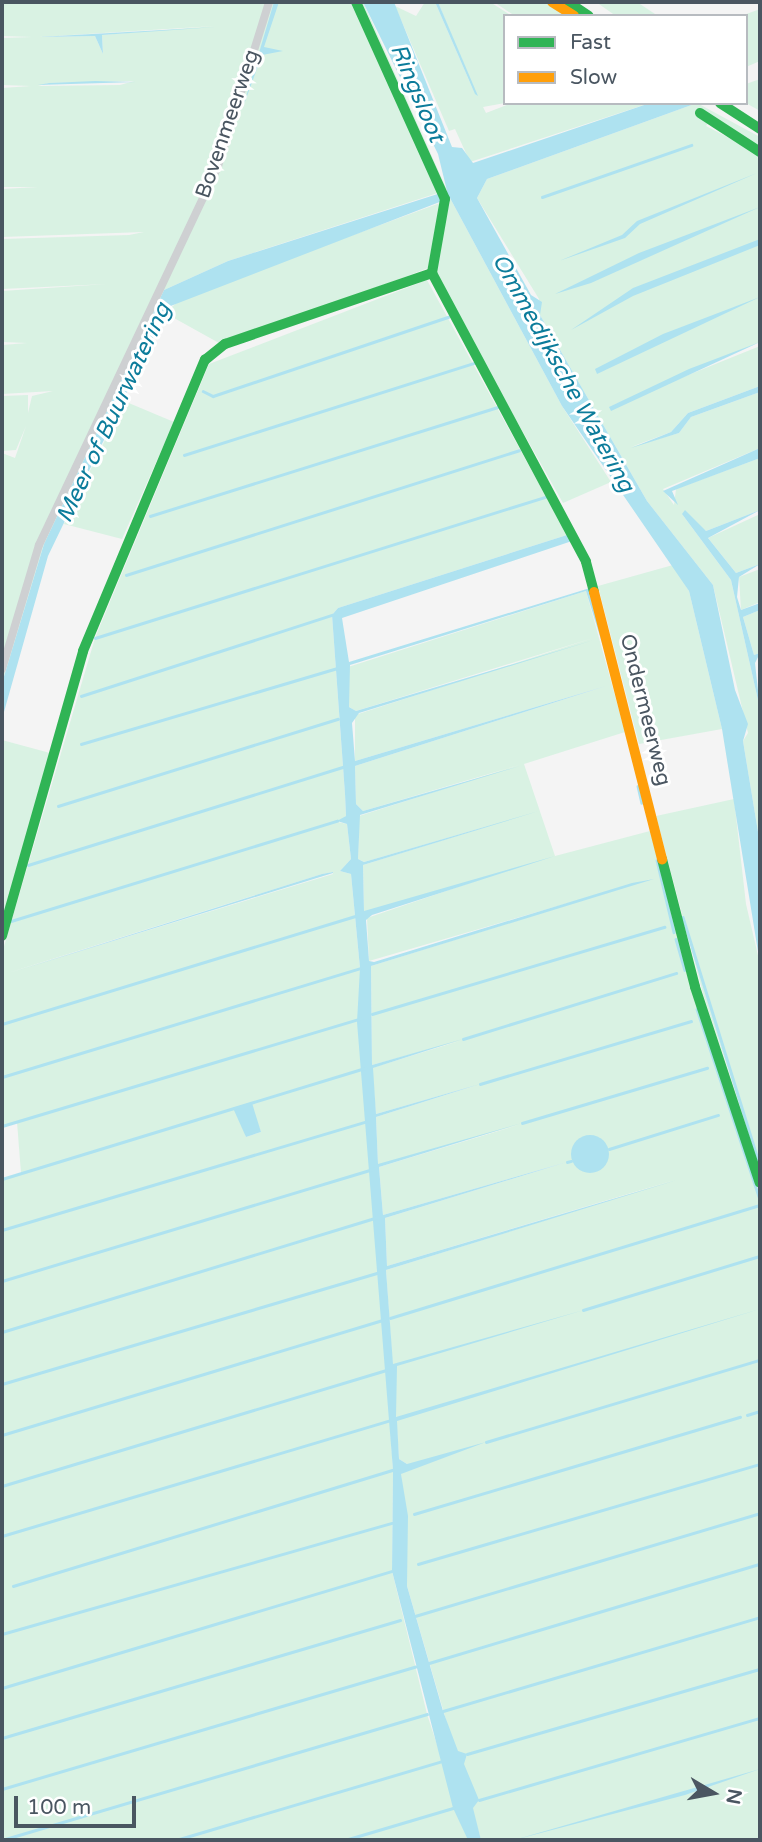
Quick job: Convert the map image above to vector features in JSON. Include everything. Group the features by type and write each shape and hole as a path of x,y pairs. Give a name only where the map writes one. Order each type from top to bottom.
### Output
{"street":[{"name":"Bovenmeerweg","path":"2,669 39,545 218,166 269,2"},
{"path":"2,936 83,650 205,360 225,344 432,273 443,196 356,2"},
{"path":"552,2 571,14"},
{"path":"568,2 586,14"},
{"path":"724,106 760,129"},
{"path":"701,113 760,152"},
{"name":"Ondermeerweg","path":"432,273 586,562 695,987 760,1183"}],"green space":[{"path":"2,2 363,2 447,190 228,261 164,290 44,544 2,683 2,453 15,458 26,426 16,450 2,451 2,396 28,395 28,413 32,396 53,391 2,394 2,345 27,343 2,342 2,291 107,284 2,289 2,239 129,235 144,232 2,237 2,189 38,187 2,187 2,88 31,86 2,85 2,38 32,37 2,36","holes":["215,26 102,35 103,54 95,36 39,37","134,81 120,85 38,86 49,83"]},
{"path":"425,2 435,2 475,94 438,2 490,2 509,14 503,14 503,103 483,107 486,113 507,105 644,105 470,162 455,129 449,131 395,6 416,16"},
{"path":"494,2 544,2 565,14 512,14"},
{"path":"596,2 637,2 655,14 613,14"},
{"path":"760,9 760,61 748,66 748,14"},
{"path":"760,79 760,111 748,104 748,83"},
{"path":"691,105 701,105 760,137 760,150 709,122 706,126 760,154 760,342 609,407 760,346 760,386 688,413 671,432 631,447 679,433 691,417 760,392 760,448 663,489 674,505 676,489 760,458 760,510 706,531 682,514 731,580 760,709 760,844 743,741 748,733 713,585 647,501 540,315 539,299 477,198 487,179"},
{"path":"450,198 562,406 611,482 563,503 440,285 436,272"},
{"path":"440,203 428,268 219,343 165,313 182,298"},
{"path":"427,280 567,535 338,608 332,615 346,816 338,822 347,824 351,859 340,871 351,874 360,968 393,1470 392,1571 427,1714 468,1840 2,1840 2,1179 21,1173 17,1122 2,1126 2,953 95,638 209,364","holes":["322,874 333,874 8,973","251,1108 261,1132 246,1137 239,1114"]},
{"path":"124,401 174,422 122,539 64,524"},
{"path":"760,514 760,564 736,573 708,538"},
{"path":"673,565 689,591 722,729 639,744 598,586"},
{"path":"760,569 760,602 741,610 739,577"},
{"path":"586,591 625,732 524,764 555,856 650,831 700,1018 760,1200 760,1840 481,1840 407,1586 401,1474 407,1464 399,1459 386,1270 675,1180 387,1266 385,1218 567,1162 383,1215 379,1167 518,1125 378,1165 376,1117 477,1085 376,1114 372,1068 459,1041 372,1065 371,966 654,878 369,961 367,918 490,876 364,912 363,865 502,822 364,862 358,859 359,816 519,765 363,811 356,804 355,766 606,686 355,761 355,715 593,638 356,711 349,707 348,667"},
{"path":"760,610 760,653 754,655 743,617"},
{"path":"2,740 50,753 2,921"},
{"path":"734,799 746,904 760,964 760,1165 704,997 656,816"}],"water":[{"path":"274,2 279,2 264,47 283,51 262,55 243,107"},
{"path":"363,2 394,2 452,147 462,148 473,163 644,105 691,105 487,179 477,198 531,295 542,302 540,315 647,501 713,585 735,690 748,724 743,741 760,844 760,964 722,729 689,591 562,406 450,198 168,307 48,556 2,719 2,683 44,544 164,290 228,261 447,191 438,154"},
{"path":"435,2 438,2 478,96 475,94"},
{"path":"216,27 102,35 103,54 95,36 39,37"},
{"path":"136,82 38,85 49,83"},
{"path":"757,173 640,224 625,238 559,261 622,235 637,221"},
{"path":"760,207 591,283 555,294 639,253"},
{"path":"760,239 760,245 633,296 571,330 633,288"},
{"path":"760,297 597,374 595,369 663,334"},
{"path":"760,342 611,411 609,407 689,369"},
{"path":"760,386 760,392 691,417 679,433 631,448 671,432 688,413"},
{"path":"760,448 760,458 672,491 678,505 663,491"},
{"path":"685,510 706,531 760,510 708,538 736,573 760,564 739,577 737,597 741,610 760,603 760,610 743,617 754,655 760,653 755,663 760,709 731,580 682,514"},
{"path":"567,535 575,540 342,618 349,662 590,588 610,669 586,591 350,665 349,707 356,711 594,640 359,713 352,723 355,761 606,686 355,766 356,804 363,811 520,766 360,815 358,859 364,862 539,811 363,865 364,911 555,856 372,915 366,920 369,961 374,962 632,883 654,879 371,966 372,1065 463,1039 373,1068 376,1114 480,1084 376,1117 378,1164 522,1123 379,1167 383,1215 567,1162 385,1218 387,1266 677,1180 386,1270 393,1364 584,1310 397,1366 396,1417 760,1309 397,1421 399,1459 407,1464 486,1442 401,1474 408,1516 407,1586 443,1711 458,1751 467,1754 464,1764 479,1800 473,1808 481,1840 468,1840 453,1808 392,1571 393,1470 357,1022 360,968 351,874 340,871 351,859 347,824 337,821 346,816 332,615 338,608"},
{"path":"333,873 16,971 322,874"},
{"path":"252,1103 261,1132 246,1137 233,1108"},
{"path":"590,1135 604,1140 609,1154 604,1168 590,1173 576,1168 571,1154 576,1140"},
{"path":"760,1769 685,1795 514,1840"}],"waterway":[{"path":"542,197 691,145"},
{"path":"203,391 213,396 448,317"},
{"path":"184,455 474,363"},
{"path":"150,516 497,407"},
{"path":"126,575 519,450"},
{"path":"95,638 547,496"},
{"path":"81,696 332,615"},
{"path":"81,744 337,668"},
{"path":"58,806 338,719"},
{"path":"28,865 342,767"},
{"path":"638,786 642,803"},
{"path":"11,921 337,821"},
{"path":"657,860 674,932"},
{"path":"2,1024 355,916"},
{"path":"683,917 760,1165"},
{"path":"372,1014 664,927"},
{"path":"676,939 685,970"},
{"path":"2,1077 360,968"},
{"path":"463,1039 676,973"},
{"path":"697,1009 760,1200"},
{"path":"2,1126 361,1018"},
{"path":"480,1084 691,1021"},
{"path":"2,1179 365,1068"},
{"path":"522,1123 707,1068"},
{"path":"609,1149 718,1115"},
{"path":"2,1230 365,1122"},
{"path":"567,1162 571,1161"},
{"path":"2,1281 373,1169"},
{"path":"390,1318 760,1205"},
{"path":"2,1332 376,1218"},
{"path":"583,1310 760,1256"},
{"path":"2,1384 380,1272"},
{"path":"2,1435 383,1320"},
{"path":"486,1442 760,1360"},
{"path":"2,1486 386,1370"},
{"path":"747,1415 760,1411"},
{"path":"414,1514 740,1417"},
{"path":"2,1536 390,1420"},
{"path":"418,1564 760,1464"},
{"path":"13,1586 393,1470"},
{"path":"415,1616 760,1513"},
{"path":"2,1634 392,1523"},
{"path":"429,1663 760,1564"},
{"path":"2,1688 392,1571"},
{"path":"443,1711 760,1617"},
{"path":"2,1738 400,1620"},
{"path":"2,1789 415,1667"},
{"path":"467,1754 760,1669"},
{"path":"2,1840 427,1714"},
{"path":"479,1800 760,1718"},
{"path":"176,1840 442,1761"},
{"path":"345,1840 453,1808"}],"traffic: fast":[{"path":"356,2 445,199 432,273 586,562 594,592"},
{"path":"568,2 586,14"},
{"path":"723,105 760,129"},
{"path":"700,113 760,152"},
{"path":"2,936 83,651 205,360 225,344 432,273"},
{"path":"662,859 695,987 760,1183"}],"traffic: slow":[{"path":"552,2 571,14"},
{"path":"594,592 662,859"}],"water label":[{"name":"Ringsloot","path":"417,93"},
{"name":"Ommedijksche Watering","path":"563,373"},
{"name":"Meer of Buurwatering","path":"114,413"}]}
